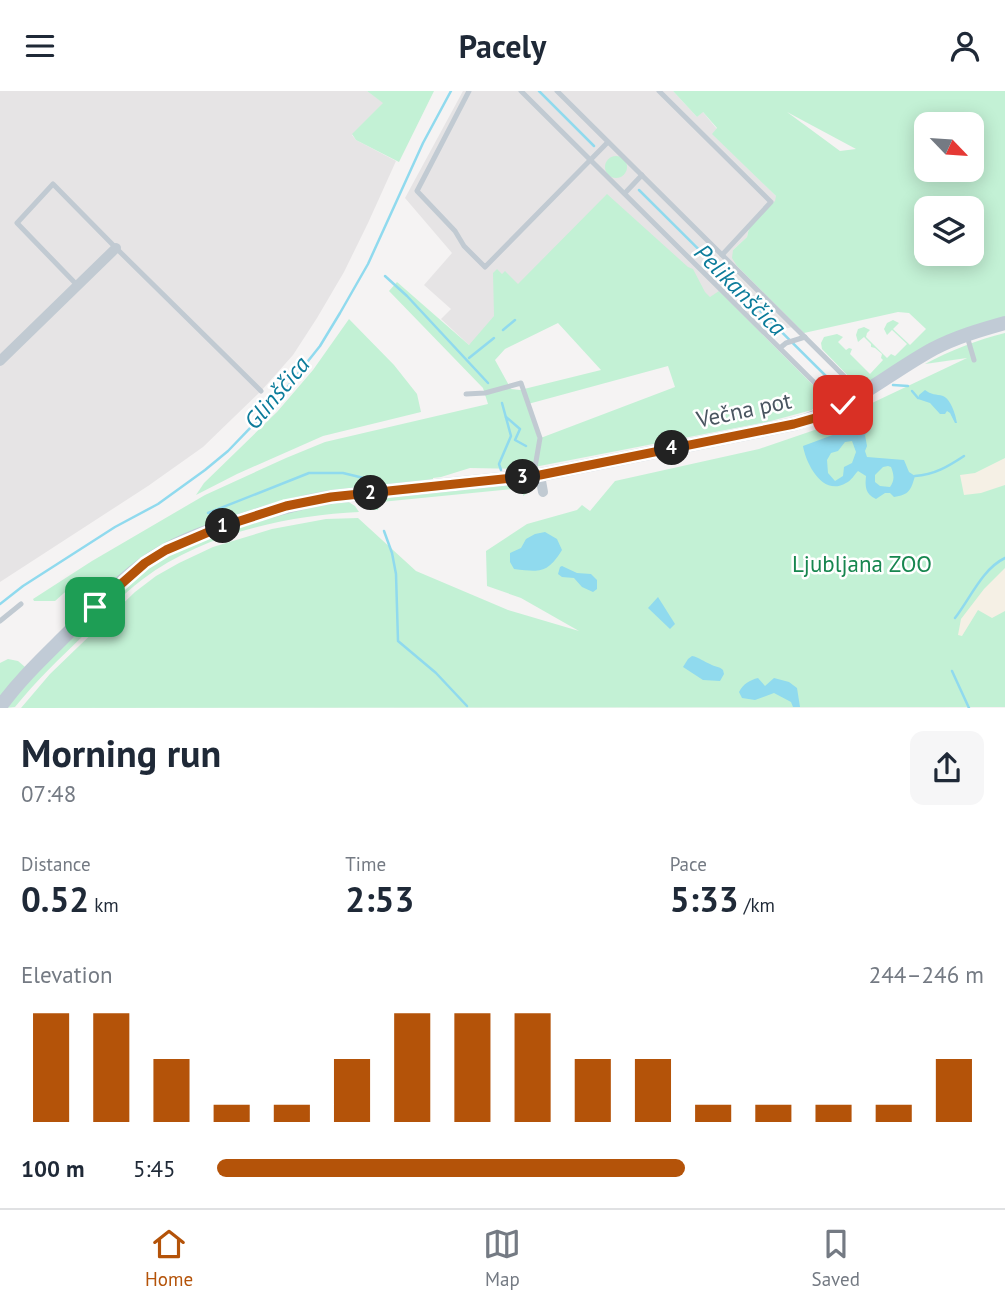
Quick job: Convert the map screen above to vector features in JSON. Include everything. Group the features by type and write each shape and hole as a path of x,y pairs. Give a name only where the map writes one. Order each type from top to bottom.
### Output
{"main road":[{"name":"Večna pot","path":"0,707 31,670 124,580 145,563 190,538 307,501 537,475 794,424 815,418 863,395 934,349 1005,323"}],"street":[{"path":"0,361 116,248"},
{"path":"537,475 543,492"}],"lane":[{"path":"469,91 417,191 485,267 608,142"},
{"path":"521,91 839,407"},
{"path":"557,91 863,395"},
{"path":"659,91 771,202 722,255"},
{"path":"625,193 642,175"},
{"path":"77,285 17,223 53,184 261,391"},
{"path":"967,335 974,360"},
{"path":"780,348 803,337"},
{"path":"466,394 485,393 521,383 540,438 537,475"},
{"path":"0,621 21,604"}],"shaded area":[{"path":"0,91 367,91 384,103 352,135 356,140 396,161 344,272 317,318 293,355 261,391 203,447 0,582"},
{"path":"463,91 673,91 697,117 702,111 717,129 713,134 776,196 776,201 750,224 747,237 733,250 737,266 797,326 762,334 571,302 469,345 441,319 451,309 424,285 452,253 405,198"}],"green space":[{"path":"367,91 434,91 399,162 356,140 352,134 383,103"},
{"path":"673,91 1005,91 1005,318 863,386 856,384 822,349 824,337 837,334 843,337 838,342 846,350 852,349 850,354 870,374 883,360 882,354 871,347 864,337 858,342 858,329 864,327 870,330 866,337 887,358 891,354 895,356 907,344 892,330 887,335 884,329 887,323 893,320 899,323 893,329 910,345 926,329 909,313 898,312 804,333 732,258 733,250 747,237 750,224 775,201 776,196 712,134 717,128 703,112 697,117","holes":["787,112 856,149 840,151"]},
{"path":"616,156 624,159 627,167 624,175 616,178 608,175 605,167 608,159"},
{"path":"607,194 693,269 710,297 719,291 823,395 812,410 767,422 524,469 470,468 433,478 433,482 214,524 90,607 79,595 88,587 81,578 55,601 34,601 33,599 92,561 205,495 286,458 325,442 488,404 483,388 389,291 397,282 469,345 494,316 493,273 497,269 502,274 505,271 518,284","holes":["558,323 601,370 520,390 511,389 495,360 505,349","668,366 675,387 538,439 528,404"]},
{"path":"349,319 394,365 417,394 421,412 323,436 196,495 204,483 277,412 313,370"},
{"name":"Ljubljana ZOO","path":"1005,333 1005,707 21,708 50,674 135,592 156,576 213,547 272,529 326,519 358,518 416,571 508,610 579,631 521,598 487,586 486,551 527,524 577,510 582,505 590,511 615,481 759,449 841,421 872,403 967,358 925,364 964,346"},
{"path":"526,483 533,489 523,496 524,488 381,502 378,510 371,510 366,505 369,499"},
{"path":"347,501 359,512 303,518 246,530 191,550 166,564 120,599 15,707 5,708 34,674 137,575 185,546 274,515"},
{"path":"8,659 18,661 25,667 0,698 0,663"}],"sand":[{"path":"1005,458 1005,485 964,495 960,475 975,473"},
{"path":"1005,568 1005,611 992,618 978,610 962,636 958,635 961,619 984,589"}],"water":[{"path":"925,390 946,398 953,408 957,423 947,411 940,414 930,403 918,399"},
{"path":"861,421 870,429 865,435 867,457 904,460 909,472 915,476 906,493 894,497 885,493 876,499 866,489 866,476 858,471 848,482 838,486 830,486 817,477 803,446 838,433","holes":["852,441 856,452 852,463 844,467 843,476 835,481 828,473 827,460 831,453 838,451 845,442","888,466 893,473 893,482 890,487 880,486 875,482 875,475"]},
{"path":"545,532 557,539 562,550 552,564 542,570 514,569 510,562 510,553 521,548 526,539"},
{"path":"562,566 577,573 591,574 597,580 597,589 593,592 582,587 574,578 562,577 558,574"},
{"path":"658,597 675,624 670,629 648,608"},
{"path":"692,656 723,670 720,681 703,680 683,667"},
{"path":"758,678 765,686 774,678 789,682 797,688 800,707 793,707 791,702 774,693 755,700 742,698 739,692 743,687"}],"waterway":[{"name":"Glinščica","path":"0,604 23,586 115,527 158,504 205,470 228,451 277,400 320,346 368,264 423,143 451,91"},
{"name":"Pelikanščica","path":"539,91 594,146"},
{"name":"Pelikanščica","path":"639,190 841,391"},
{"path":"385,276 488,383"},
{"path":"503,330 515,320"},
{"path":"469,358 494,338"},
{"path":"893,385 908,386"},
{"path":"912,391 918,398"},
{"path":"501,470 499,464 511,436 502,403"},
{"path":"506,417 520,429 515,440 526,446"},
{"path":"915,476 935,472 964,456"},
{"path":"208,513 309,473 343,473 376,481"},
{"path":"384,531 396,574 398,641 436,673 467,706"},
{"path":"955,618 983,577 1005,558"},
{"path":"952,671 969,708"}],"route":[{"path":"95,607 145,563 166,550 190,538 286,506 331,497 518,478 567,470 794,424 843,405"}]}
